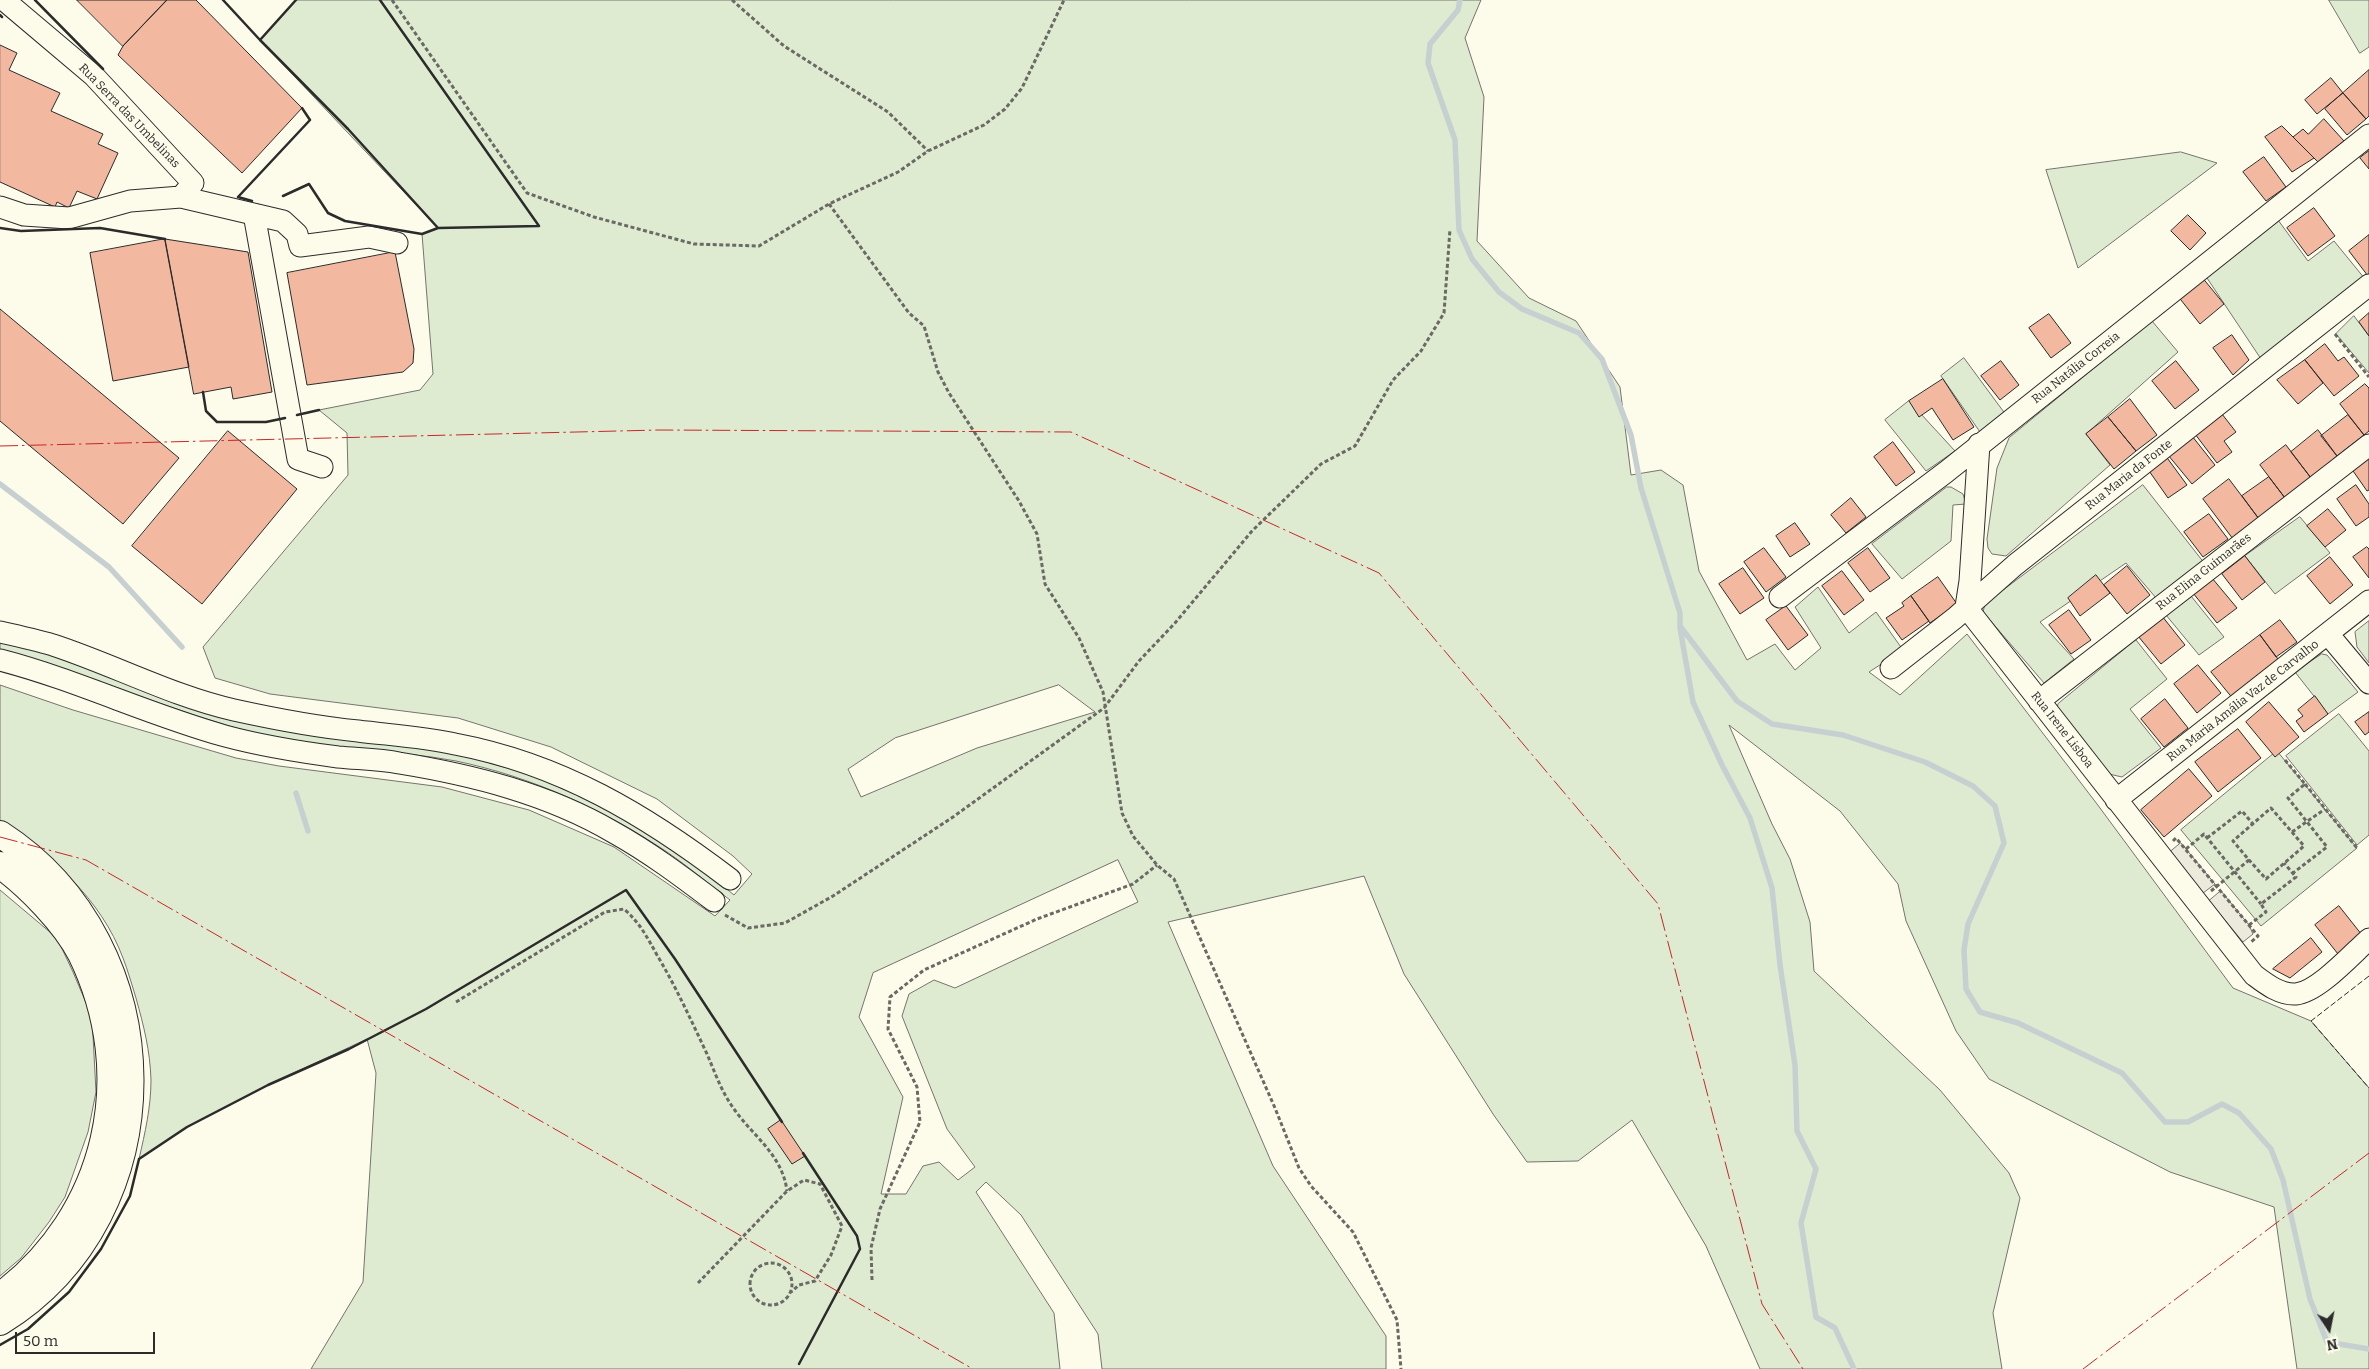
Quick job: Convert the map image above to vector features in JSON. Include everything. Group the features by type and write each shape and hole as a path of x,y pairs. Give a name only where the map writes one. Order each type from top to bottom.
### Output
{"main road":[{"path":"0,834 20,847 51,875 78,909 102,952 118,992 128,1033 132,1088 120,1167 97,1220 71,1259 40,1292 0,1322"},
{"path":"0,865 28,886 53,915 80,952 100,1000 107,1028 111,1095 106,1130 96,1168 78,1208 52,1247 23,1279 0,1296"}],"street":[{"name":"Rua Serra das Umbelinas","path":"4,0 94,76 193,183 181,197"},
{"name":"Rua Natália Correia","path":"1780,597 1946,472 2369,135"},
{"path":"0,207 24,215 69,218 130,200 181,197 283,221 297,234 300,246 369,237 397,243"},
{"path":"254,214 298,459 322,467"},
{"name":"Rua Maria da Fonte","path":"1890,668 1955,618 2015,566 2369,285"},
{"path":"1966,607 1970,581 1979,444"},
{"name":"Rua Elina Guimarães","path":"2039,701 2369,445"},
{"name":"Rua Maria Amália Vaz de Carvalho","path":"2116,800 2369,601"},
{"name":"Rua Irene Lisboa","path":"1966,607 2116,800 2260,980 2274,989 2295,994 2313,987 2369,939"},
{"path":"0,632 53,645 178,692 233,709 297,722 456,744 500,755 569,779 637,813 692,850 730,879"},
{"path":"2328,634 2369,682"},
{"path":"0,660 82,686 164,717 226,736 288,750 397,762 471,776 539,797 611,831 662,862 720,908"}],"path":[{"path":"392,0 527,193 594,217 694,244 759,246 829,204 898,172 928,151 984,125 1004,108 1022,88 1064,0"},
{"path":"732,0 784,46 888,112 928,151"},
{"path":"829,204 909,314 924,326 938,372 949,393 1019,501 1037,534 1044,584 1079,638 1104,692 1104,708 1122,813 1133,836 1157,865 1174,880 1275,1108 1299,1168 1311,1186 1353,1232 1397,1320 1402,1369"},
{"path":"720,908 748,928 785,923 833,896 953,817 1104,708 1139,661 1176,623 1252,532 1321,464 1355,446 1393,380 1421,351 1444,313 1450,229"},
{"path":"2324,321 2369,377"},
{"path":"2285,760 2357,848"},
{"path":"2293,874 2327,847 2288,798 2304,784"},
{"path":"2271,808 2304,846 2266,879 2233,841 2252,824 2271,808"},
{"path":"2292,832 2325,809"},
{"path":"2207,838 2242,810 2252,824"},
{"path":"2186,849 2204,834 2266,912 2249,925"},
{"path":"2197,902 2249,860"},
{"path":"2261,904 2296,877 2284,863"},
{"path":"872,1280 871,1248 880,1209 920,1122 917,1087 888,1028 890,997 924,970 1037,919 1133,884 1157,865"},
{"path":"456,1002 606,912 624,909 637,920 647,933 673,982 730,1104 767,1146 782,1172 787,1191"},
{"path":"698,1283 787,1191 804,1180 820,1184 842,1226 831,1255 815,1281 799,1285 781,1303 767,1305 754,1298 749,1285 753,1271 765,1263 778,1264 789,1272 792,1279 791,1292"}],"green space":[{"path":"296,0 1481,0 1465,38 1484,97 1477,241 1529,298 1576,321 1620,387 1631,475 1661,470 1683,485 1699,571 1747,660 1775,644 1795,670 1821,648 1795,607 1818,587 1849,633 1876,612 1903,650 1869,672 1900,695 1967,634 2097,804 2233,988 2311,1021 2369,1088 2369,1369 2297,1369 2274,1207 2170,1172 1989,1079 1956,1031 1906,921 1898,884 1840,811 1729,725 1772,824 1790,859 1810,922 1814,971 1940,1090 2009,1173 2020,1198 1993,1313 2002,1369 1760,1369 1706,1246 1632,1120 1578,1161 1527,1162 1493,1114 1404,974 1364,876 1168,922 1273,1166 1386,1336 1386,1369 1102,1369 1098,1334 1021,1215 986,1182 976,1192 1054,1313 1060,1369 311,1369 363,1282 376,1073 367,1039 268,1085 187,1127 139,1159 149,1110 151,1080 146,1039 136,998 125,963 102,916 56,864 0,822 0,685 73,710 236,758 279,766 442,787 529,810 614,847 715,916 730,900 643,836 566,796 539,785 456,761 310,744 262,735 196,716 66,670 0,651 0,642 41,652 125,682 445,750 529,774 626,816 700,867 734,895 752,874 733,856 657,799 551,747 458,718 270,694 215,678 203,647 348,475 347,433 319,410 420,390 433,374 422,234 438,228 260,40","holes":["1059,685 1095,712 977,748 861,797 848,769 895,738","1118,860 1138,902 955,988 934,980 909,994 902,1016 947,1129 975,1167 958,1180 939,1162 923,1166 906,1194 881,1194 903,1097 859,1017 873,973"]},
{"path":"2329,0 2369,0 2369,47 2360,53"},
{"path":"2181,152 2217,163 2078,268 2046,170"},
{"path":"2278,220 2308,261 2334,241 2365,279 2261,359 2207,278"},
{"path":"2354,316 2369,336 2369,373 2336,334"},
{"path":"2152,321 2178,352 2086,434 2110,465 2006,556 1992,554 1988,548 1987,539 1997,468 2009,438"},
{"path":"1964,358 2006,415 1980,432 1941,376"},
{"path":"1909,401 1955,451 1926,471 1885,420"},
{"path":"2143,485 2205,564 2157,599 2126,563 2040,622 2074,659 2044,683 1983,612 1985,604"},
{"path":"1947,487 1951,487 1963,494 1966,504 1953,505 1951,541 1902,579 1872,544"},
{"path":"2300,517 2330,553 2275,594 2245,556"},
{"path":"2191,596 2224,637 2199,655 2166,615"},
{"path":"2369,621 2369,663 2357,647 2355,632"},
{"path":"2136,640 2167,679 2130,709 2161,748 2122,777 2109,774 2057,709 2058,704"},
{"path":"2322,654 2327,655 2358,692 2328,714 2295,672"},
{"path":"2339,714 2369,751 2369,835 2357,845 2286,756"},
{"path":"2277,751 2357,848 2261,926 2181,830"},
{"path":"0,890 57,938 92,1017 96,1092 88,1132 65,1197 49,1222 21,1258 0,1276"}],"shaded area":[{"path":"2181,843 2215,884 2203,893 2170,852"},
{"path":"2221,891 2249,925 2253,934 2243,942 2209,901"}],"building":[{"path":"77,0 167,0 123,46"},
{"path":"167,0 196,0 302,108 242,173 118,55 123,46"},
{"path":"0,45 17,53 9,70 60,93 51,111 103,134 98,144 118,153 97,199 77,191 69,208 57,202 55,207 0,182"},
{"path":"2369,70 2369,116 2366,119 2343,93"},
{"path":"2331,78 2343,93 2317,114 2305,100"},
{"path":"2343,93 2366,119 2347,135 2325,109"},
{"path":"2324,119 2344,141 2318,162 2293,137 2303,129 2308,134"},
{"path":"2282,126 2314,158 2292,172 2265,137"},
{"path":"2369,151 2369,169 2360,158"},
{"path":"2264,157 2286,187 2266,201 2243,172"},
{"path":"2314,208 2335,236 2308,256 2287,228"},
{"path":"2188,215 2206,233 2190,250 2171,231"},
{"path":"2369,235 2369,276 2368,276 2349,251"},
{"path":"165,239 248,252 272,392 233,399 231,387 194,394"},
{"path":"165,239 189,367 113,381 90,253"},
{"path":"395,252 414,349 413,363 403,372 307,385 287,273"},
{"path":"2201,276 2224,304 2200,324 2177,295"},
{"path":"0,309 179,458 123,524 0,421"},
{"path":"2369,313 2369,336 2359,322"},
{"path":"2049,314 2071,343 2051,358 2029,328"},
{"path":"2232,335 2249,360 2233,375 2213,348"},
{"path":"2325,344 2338,361 2344,357 2359,376 2334,396 2305,360"},
{"path":"2305,360 2323,383 2298,404 2277,380"},
{"path":"2001,361 2019,385 2000,400 1981,376"},
{"path":"2176,361 2199,390 2175,409 2152,381"},
{"path":"1943,379 1974,427 1953,440 1932,408 1919,417 1909,401"},
{"path":"2365,384 2369,388 2369,431 2364,435 2340,404"},
{"path":"2130,399 2157,435 2136,451 2108,417"},
{"path":"2222,414 2236,432 2224,441 2232,452 2217,463 2195,434"},
{"path":"2348,415 2364,435 2337,456 2321,436"},
{"path":"2108,417 2136,451 2114,469 2086,434"},
{"path":"2318,430 2337,456 2311,478 2291,452"},
{"path":"228,431 297,489 202,604 132,546"},
{"path":"2192,436 2215,465 2192,484 2168,455"},
{"path":"1893,442 1915,472 1896,486 1874,457"},
{"path":"2286,445 2311,478 2285,498 2260,465"},
{"path":"2165,455 2187,485 2168,498 2147,468"},
{"path":"2369,455 2369,490 2367,491 2351,468"},
{"path":"2269,477 2285,498 2259,519 2242,496"},
{"path":"2229,479 2259,519 2233,539 2203,499"},
{"path":"2356,485 2369,504 2369,517 2356,526 2337,499"},
{"path":"1851,498 1866,517 1846,533 1831,515"},
{"path":"2328,509 2346,530 2325,547 2307,526"},
{"path":"2209,514 2228,539 2203,557 2184,532"},
{"path":"1795,523 1810,544 1790,557 1776,536"},
{"path":"2367,547 2369,549 2369,578 2353,557"},
{"path":"1764,548 1786,577 1766,592 1744,562"},
{"path":"1868,548 1890,578 1870,592 1848,563"},
{"path":"2245,556 2265,582 2242,600 2222,574"},
{"path":"2330,557 2353,585 2330,604 2307,576"},
{"path":"2127,566 2150,595 2127,614 2104,585"},
{"path":"1743,568 1764,598 1740,614 1719,584"},
{"path":"1842,571 1864,600 1844,615 1822,586"},
{"path":"2096,575 2110,593 2080,616 2068,598"},
{"path":"1938,577 1957,604 1930,623 1911,596"},
{"path":"2212,578 2237,608 2217,623 2193,593"},
{"path":"1911,596 1929,621 1902,640 1886,618 1904,606 1902,603"},
{"path":"1786,606 1808,635 1788,650 1766,620"},
{"path":"2069,610 2091,640 2071,654 2049,625"},
{"path":"2162,616 2185,645 2161,664 2138,636"},
{"path":"2280,620 2297,642 2276,657 2260,635"},
{"path":"2260,635 2281,663 2234,700 2211,672"},
{"path":"2198,665 2221,693 2197,713 2174,684"},
{"path":"2315,696 2328,714 2304,732 2296,721 2303,716 2298,710"},
{"path":"2165,699 2188,728 2164,747 2141,719"},
{"path":"2269,702 2299,737 2275,757 2246,722"},
{"path":"2369,712 2369,732 2365,735 2355,722"},
{"path":"2238,729 2261,758 2218,792 2195,762"},
{"path":"2189,769 2212,796 2164,837 2141,810"},
{"path":"2339,906 2362,935 2338,954 2315,925"},
{"path":"2311,938 2322,952 2290,978 2273,969"},
{"path":"781,1120 805,1156 792,1164 768,1129"}],"waterway":[{"path":"1460,0 1458,10 1430,44 1428,63 1455,140 1459,230 1472,259 1499,292 1522,309 1579,333 1602,359 1631,435 1641,488 1680,613 1680,626 1737,701 1772,724 1843,735 1925,762 1973,786 1995,806 2004,843 1968,924 1964,950 1966,989 1980,1012 2018,1023 2122,1073 2165,1122 2188,1122 2222,1104 2239,1113 2271,1149 2283,1180 2310,1299 2327,1342 2369,1349"},
{"path":"0,484 109,567 182,647"},
{"path":"1680,628 1693,702 1722,765 1750,818 1772,888 1780,965 1795,1065 1797,1131 1816,1169 1801,1223 1816,1317 1835,1328 1854,1369"},
{"path":"296,793 308,831"}],"fence":[{"path":"2369,976 2311,1021 2369,1088"}],"wall":[{"path":"35,0 103,69"},
{"path":"223,0 260,40 296,0"},
{"path":"380,0 539,226 438,228"},
{"path":"260,40 348,129 438,228 422,234 345,221 328,213 309,184 283,196"},
{"path":"252,201 238,197 310,120 302,108"},
{"path":"0,228 21,231 100,228 165,239"},
{"path":"203,392 206,411 217,422 266,422 285,418"},
{"path":"297,415 319,410"},
{"path":"0,1345 28,1329 69,1292 101,1249 130,1196 139,1159 187,1127 268,1085 349,1049 426,1009 626,890 675,959 782,1122"},
{"path":"799,1364 860,1249 857,1236 803,1153"}],"power":[{"path":"0,446 659,430 1071,432 1379,573 1658,904 1762,1304 1803,1369"},
{"path":"0,837 86,860 973,1369"},
{"path":"2083,1369 2369,1153"}]}
